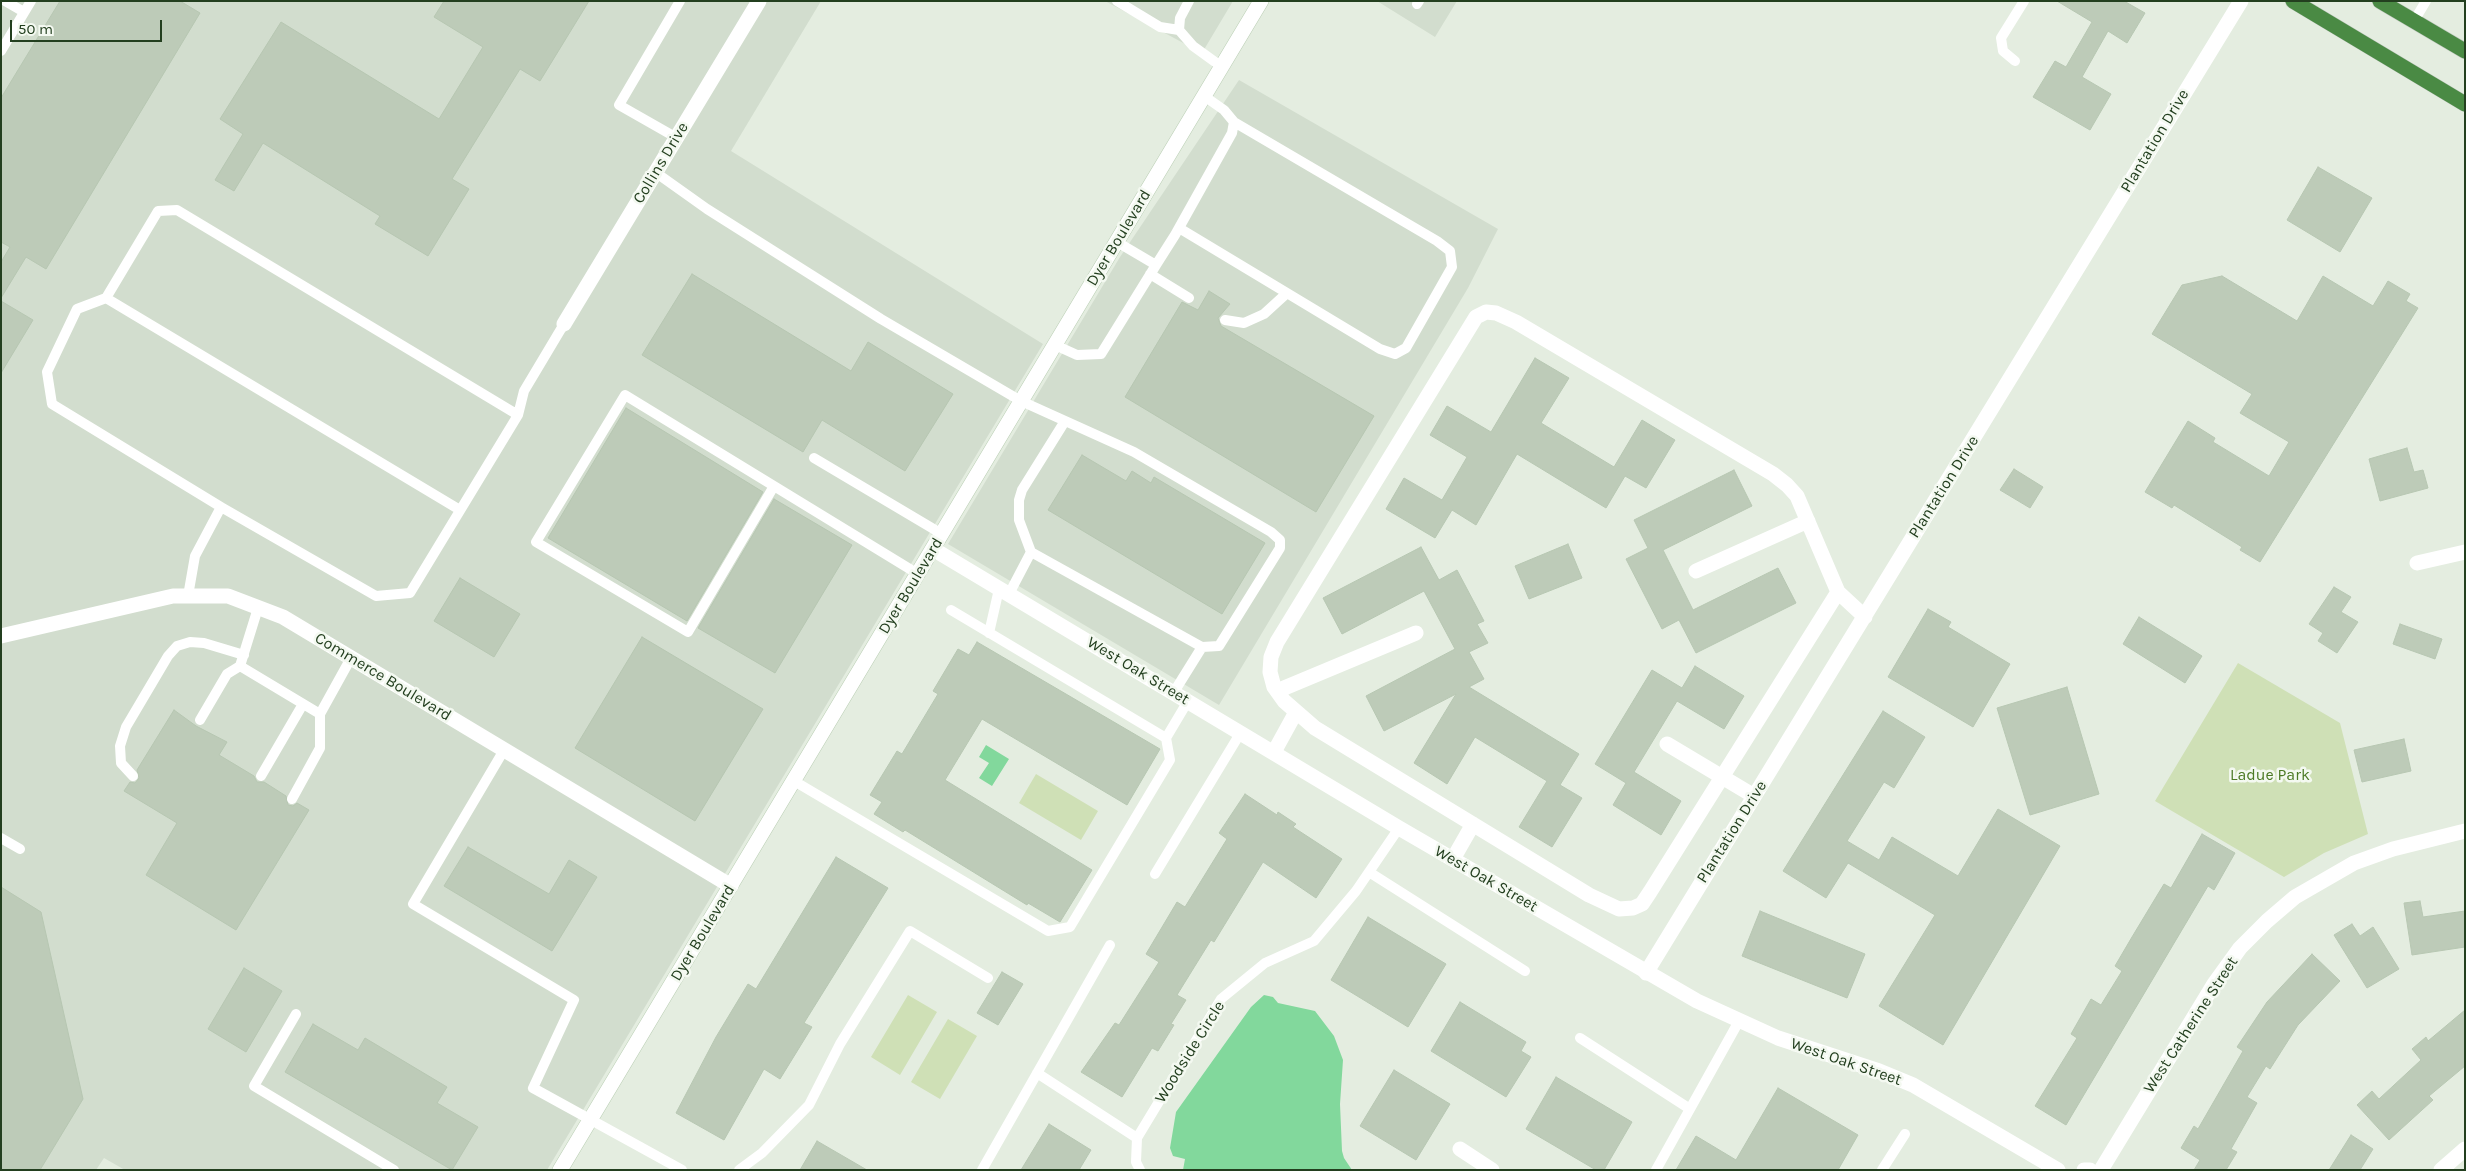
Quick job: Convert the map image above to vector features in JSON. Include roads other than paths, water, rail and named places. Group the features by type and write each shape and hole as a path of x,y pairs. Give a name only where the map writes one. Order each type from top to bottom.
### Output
{"highway":[{"path":"2293,1 2465,104"},
{"path":"2380,1 2465,51"}],"street":[{"name":"Collins Drive","path":"564,324 759,1"},
{"name":"Dyer Boulevard","path":"560,1170 1261,1"},
{"name":"Plantation Drive","path":"1646,973 2241,1"},
{"path":"1838,592 1646,898 1642,904 1633,908 1619,909 1589,895 1315,728 1296,712 1278,691 1270,672 1271,657 1277,642 1476,317 1486,312 1496,313 1516,322 1773,474 1797,496 1838,592 1864,617"},
{"path":"1696,571 1808,521"},
{"name":"West Oak Street","path":"933,549 1399,828 1646,973 1738,1021 1778,1038 1879,1071 1912,1085 2058,1170"},
{"path":"2417,563 2465,552"},
{"name":"Commerce Boulevard","path":"1,636 173,596 228,596 283,618 731,886"},
{"path":"1278,691 1416,633"},
{"path":"1274,752 1296,712"},
{"path":"1667,744 1754,796"},
{"path":"1452,859 1472,824"},
{"name":"West Catherine Street","path":"2101,1170 2214,984 2240,948 2267,921 2295,897 2354,863 2393,849 2465,831"},
{"path":"1460,1149 1492,1170"},
{"path":"2441,1170 2465,1149"},
{"path":"2084,1170 2090,1170"}],"lane":[{"path":"5,1 24,12"},
{"path":"1,51 30,1"},
{"path":"677,138 619,105 680,1"},
{"path":"1118,1 1160,27 1179,30 1193,46 1222,67"},
{"path":"1179,30 1180,18 1189,1"},
{"path":"2015,61 2003,51 2001,38 2024,1"},
{"path":"2414,21 2426,1"},
{"path":"1179,228 1380,349 1395,354 1406,348 1452,267 1450,251 1437,240 1234,122 1224,110 1204,96"},
{"path":"1055,345 1078,355 1101,354 1179,228 1232,133 1234,122"},
{"path":"655,172 707,208 881,319 1021,401 1134,452 1271,532 1280,540 1280,548 1219,646 1202,647 1031,552 1019,520 1019,500 1022,490 1065,421"},
{"path":"518,415 177,210 158,211 106,298 77,309 47,372 52,404 221,507 376,596 410,593 518,415 524,390 564,324"},
{"path":"1117,242 1156,265"},
{"path":"1150,274 1190,298"},
{"path":"1226,320 1244,323 1264,314 1287,293"},
{"path":"106,298 460,510"},
{"path":"774,486 688,632 536,542 624,395 774,486 918,574"},
{"path":"814,458 942,534"},
{"path":"188,596 195,556 221,507"},
{"path":"990,633 1004,591 1031,552"},
{"path":"200,720 227,674 240,666 258,608"},
{"path":"951,610 1166,738"},
{"path":"133,776 121,763 120,746 126,727 168,656 177,646 190,642 204,643 244,655"},
{"path":"1174,692 1202,647"},
{"path":"292,799 320,748 320,714 351,658"},
{"path":"240,666 320,714"},
{"path":"794,781 1048,931 1070,927 1170,760 1166,738 1188,701"},
{"path":"261,776 303,704"},
{"path":"1155,874 1241,732"},
{"path":"504,750 413,904 574,1000 534,1088 682,1170"},
{"name":"Woodside Circle","path":"1140,1170 1136,1162 1137,1138 1220,999 1265,963 1314,941 1356,891 1399,828"},
{"path":"1,838 20,849"},
{"path":"1369,872 1525,971"},
{"path":"739,1170 762,1153 809,1104 840,1044 910,931 988,978"},
{"path":"982,1170 1110,945"},
{"path":"296,1014 254,1086 394,1170"},
{"path":"1656,1170 1738,1021"},
{"path":"1580,1038 1690,1109"},
{"path":"1037,1073 1137,1138"},
{"path":"1882,1170 1905,1134"}],"park label":[{"name":"Ladue Park","path":"2270,775"}]}
